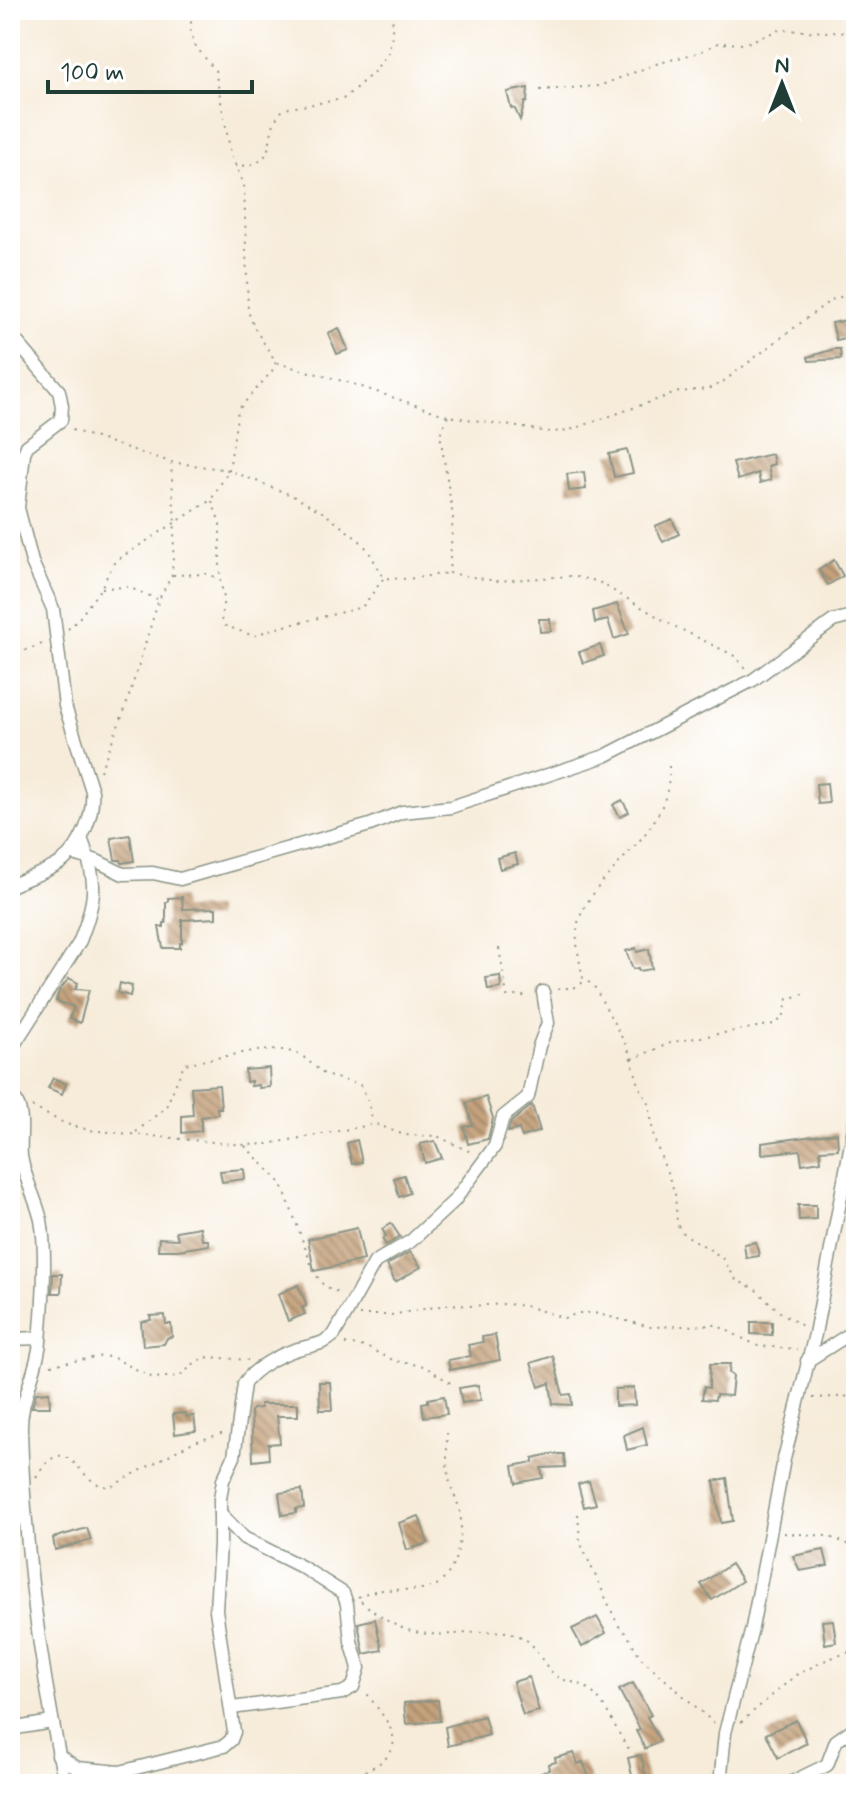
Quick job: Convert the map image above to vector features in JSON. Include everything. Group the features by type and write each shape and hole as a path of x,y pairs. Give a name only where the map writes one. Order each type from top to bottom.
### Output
{"street":[{"path":"10,334 59,391 62,406 61,420 27,446 18,508 32,562 52,603 65,706 93,803 81,838 71,853 54,866 10,886"},
{"path":"71,853 89,857 123,874 153,873 186,878 370,825 402,812 451,807 605,756 753,680 833,621 856,615"},
{"path":"10,1051 79,943 86,925 95,883 81,838"},
{"path":"58,1755 77,1768 120,1772 224,1746 231,1740 234,1732 232,1708 216,1610 221,1490 234,1457 247,1380 292,1351 324,1343 334,1335 375,1262 411,1241 445,1209 486,1159 495,1146 503,1117 525,1102 530,1094 539,1046 548,1023 543,992"},
{"path":"13,1097 21,1110 22,1160 43,1236 40,1338 22,1406 20,1426 25,1495 52,1722 65,1784"},
{"path":"720,1784 725,1733 752,1628 798,1398 815,1334 856,1117"},
{"path":"808,1356 856,1330"},
{"path":"10,1339 40,1338"},
{"path":"220,1513 244,1538 302,1567 343,1593 359,1673 353,1687 342,1693 232,1708"},
{"path":"10,1729 52,1722"},
{"path":"788,1784 827,1765 836,1741 856,1727"}],"path":[{"path":"191,10 191,33 196,47 215,70 234,166 244,185 248,311 255,329 276,362 448,416 550,432 567,431 679,392 708,389 720,384 831,300 856,292"},
{"path":"234,166 253,167 262,160 267,154 278,115 284,109 343,99 373,73 388,53 393,10"},
{"path":"540,90 599,86 718,43 744,44 779,30 856,33"},
{"path":"10,656 55,638 77,621 101,588 115,561 211,500 229,470 238,410 272,371 276,362"},
{"path":"448,416 440,434 453,517 449,573"},
{"path":"61,420 79,434 170,462 229,470 273,487 324,513 360,541 384,578"},
{"path":"92,791 125,709 159,599 172,575 175,521 170,462"},
{"path":"211,500 220,524 223,625 254,636 355,609 364,605 384,578"},
{"path":"384,578 408,579 449,573 496,581 571,576 597,581 670,624 733,655 743,662 753,680"},
{"path":"172,575 207,574 220,579"},
{"path":"101,588 128,587 159,599"},
{"path":"669,766 669,777 655,823 603,881 578,922 581,971 594,986 631,1059 640,1088 649,1104 654,1139 675,1193 677,1223 681,1232 719,1255 736,1280 755,1289 780,1312 815,1334"},
{"path":"499,948 507,996 515,998 576,987 586,980"},
{"path":"631,1059 673,1042 774,1024 783,1018 788,999 804,994"},
{"path":"135,1133 166,1107 184,1064 253,1051 285,1050 301,1055 325,1075 360,1085 367,1098 373,1124"},
{"path":"13,1097 66,1124 89,1130 244,1145 268,1144 373,1124 404,1135 437,1136 486,1159"},
{"path":"244,1145 282,1184 312,1269 320,1281 331,1290 354,1299"},
{"path":"346,1314 373,1317 451,1304 506,1304 526,1306 564,1318 579,1313 594,1313 651,1327 716,1325 758,1346 808,1356"},
{"path":"324,1343 366,1347 388,1358 424,1366 452,1384"},
{"path":"34,1369 103,1356 160,1378 180,1376 197,1361 209,1357 271,1362"},
{"path":"798,1398 856,1396"},
{"path":"25,1495 45,1463 52,1458 70,1458 88,1478 105,1487 191,1443 238,1430"},
{"path":"447,1433 450,1483 461,1516 458,1549 448,1573 440,1583 429,1588 379,1589 357,1597 371,1610 415,1634 435,1636 502,1632 527,1641 537,1649 555,1676 586,1687 613,1719 623,1742 632,1753"},
{"path":"578,1514 580,1542 618,1625 652,1669 725,1733 759,1710 796,1675 856,1650"},
{"path":"771,1533 827,1536 856,1547"},
{"path":"356,1784 359,1774 390,1755 394,1746 391,1727 365,1690 359,1673"}],"building":[{"path":"528,88 527,102 520,120 515,109 511,108 507,92"},
{"path":"852,319 856,336 836,340 832,323"},
{"path":"339,328 348,350 337,354 328,333"},
{"path":"840,349 841,359 809,361 808,357"},
{"path":"627,450 633,473 614,477 609,454"},
{"path":"772,454 774,464 768,466 771,480 760,483 758,473 738,480 733,463"},
{"path":"584,472 586,489 569,491 567,474"},
{"path":"672,519 679,534 663,542 655,526"},
{"path":"834,560 843,576 828,585 819,570"},
{"path":"617,604 629,634 614,639 608,620 595,623 593,611"},
{"path":"539,619 550,619 551,631 540,632"},
{"path":"600,645 604,656 583,663 579,652"},
{"path":"827,783 829,803 818,804 816,784"},
{"path":"622,800 629,812 620,817 613,805"},
{"path":"130,835 134,861 122,863 115,860 111,838"},
{"path":"515,853 518,864 500,869 497,858"},
{"path":"182,897 183,909 216,908 216,918 182,920 180,948 163,948 159,927 164,927 166,923 166,902 168,898"},
{"path":"636,948 637,952 649,949 652,969 633,969 626,951"},
{"path":"500,976 501,988 488,990 486,978"},
{"path":"69,978 78,983 75,989 89,990 80,1023 69,1019 74,1007 56,1001"},
{"path":"120,983 132,986 130,996 118,993"},
{"path":"269,1068 270,1087 259,1088 259,1085 251,1086 251,1081 246,1082 245,1070"},
{"path":"53,1078 66,1084 62,1094 48,1088"},
{"path":"219,1085 221,1108 217,1108 218,1114 201,1117 201,1131 182,1133 182,1116 193,1115 191,1087"},
{"path":"486,1097 493,1118 488,1139 468,1144 464,1127 473,1125 466,1103"},
{"path":"532,1105 540,1131 522,1137 519,1129 508,1132 511,1122"},
{"path":"837,1133 838,1149 820,1150 821,1161 802,1164 800,1150 762,1154 762,1143"},
{"path":"357,1140 362,1162 352,1164 347,1143"},
{"path":"435,1141 442,1158 425,1163 420,1144"},
{"path":"244,1169 245,1179 222,1182 220,1171"},
{"path":"404,1175 410,1193 399,1197 394,1178"},
{"path":"798,1205 816,1205 816,1219 799,1220"},
{"path":"391,1223 400,1237 386,1245 382,1239 386,1236 382,1229"},
{"path":"200,1227 202,1240 208,1240 209,1245 158,1250 159,1238 178,1239 176,1231"},
{"path":"357,1228 364,1260 314,1271 308,1239"},
{"path":"756,1242 759,1256 746,1258 744,1244"},
{"path":"410,1252 421,1267 395,1282 387,1265"},
{"path":"53,1274 62,1274 61,1293 52,1293"},
{"path":"298,1285 305,1301 306,1306 302,1308 305,1314 288,1321 278,1294"},
{"path":"165,1315 166,1324 171,1324 172,1337 167,1338 164,1344 143,1346 141,1322 151,1320 150,1316"},
{"path":"751,1322 772,1322 772,1335 751,1334"},
{"path":"495,1335 500,1360 450,1370 448,1360 471,1356 468,1345 483,1342 482,1337"},
{"path":"553,1356 563,1395 571,1394 572,1405 553,1404 550,1383 539,1387 531,1363"},
{"path":"710,1364 730,1364 729,1373 733,1376 731,1396 716,1395 715,1400 702,1399 704,1387 709,1388"},
{"path":"319,1382 330,1382 332,1410 320,1410"},
{"path":"478,1385 481,1400 462,1403 459,1388"},
{"path":"634,1388 635,1405 615,1406 615,1389"},
{"path":"49,1392 50,1407 32,1407 36,1393"},
{"path":"444,1396 447,1414 424,1417 422,1403"},
{"path":"260,1404 298,1404 298,1416 277,1416 280,1443 268,1444 269,1459 253,1461 251,1412 252,1409 261,1408"},
{"path":"186,1413 187,1417 194,1416 196,1431 175,1434 173,1414"},
{"path":"643,1427 647,1445 627,1450 624,1435"},
{"path":"550,1454 564,1454 565,1467 541,1468 543,1478 516,1483 513,1466"},
{"path":"727,1478 733,1521 721,1523 714,1481"},
{"path":"589,1481 596,1504 584,1507 578,1484"},
{"path":"302,1490 304,1508 282,1515 279,1493"},
{"path":"419,1516 428,1543 407,1550 399,1523"},
{"path":"87,1528 91,1540 55,1550 53,1538"},
{"path":"824,1550 828,1566 800,1571 793,1556"},
{"path":"731,1564 742,1581 712,1600 701,1584"},
{"path":"597,1617 606,1633 582,1647 572,1629"},
{"path":"375,1619 382,1650 364,1654 358,1623"},
{"path":"833,1620 836,1642 825,1644 822,1621"},
{"path":"529,1677 539,1711 523,1715 513,1682"},
{"path":"633,1683 651,1715 647,1717 660,1741 645,1749 636,1731 640,1729 619,1690"},
{"path":"438,1700 440,1721 406,1724 404,1703"},
{"path":"484,1716 489,1735 448,1746 445,1727"},
{"path":"796,1720 807,1743 778,1758 766,1734"},
{"path":"574,1753 578,1764 583,1762 592,1784 544,1784 541,1772 549,1770 548,1764 556,1762 555,1758"},
{"path":"641,1755 648,1784 634,1784 628,1758"}]}
